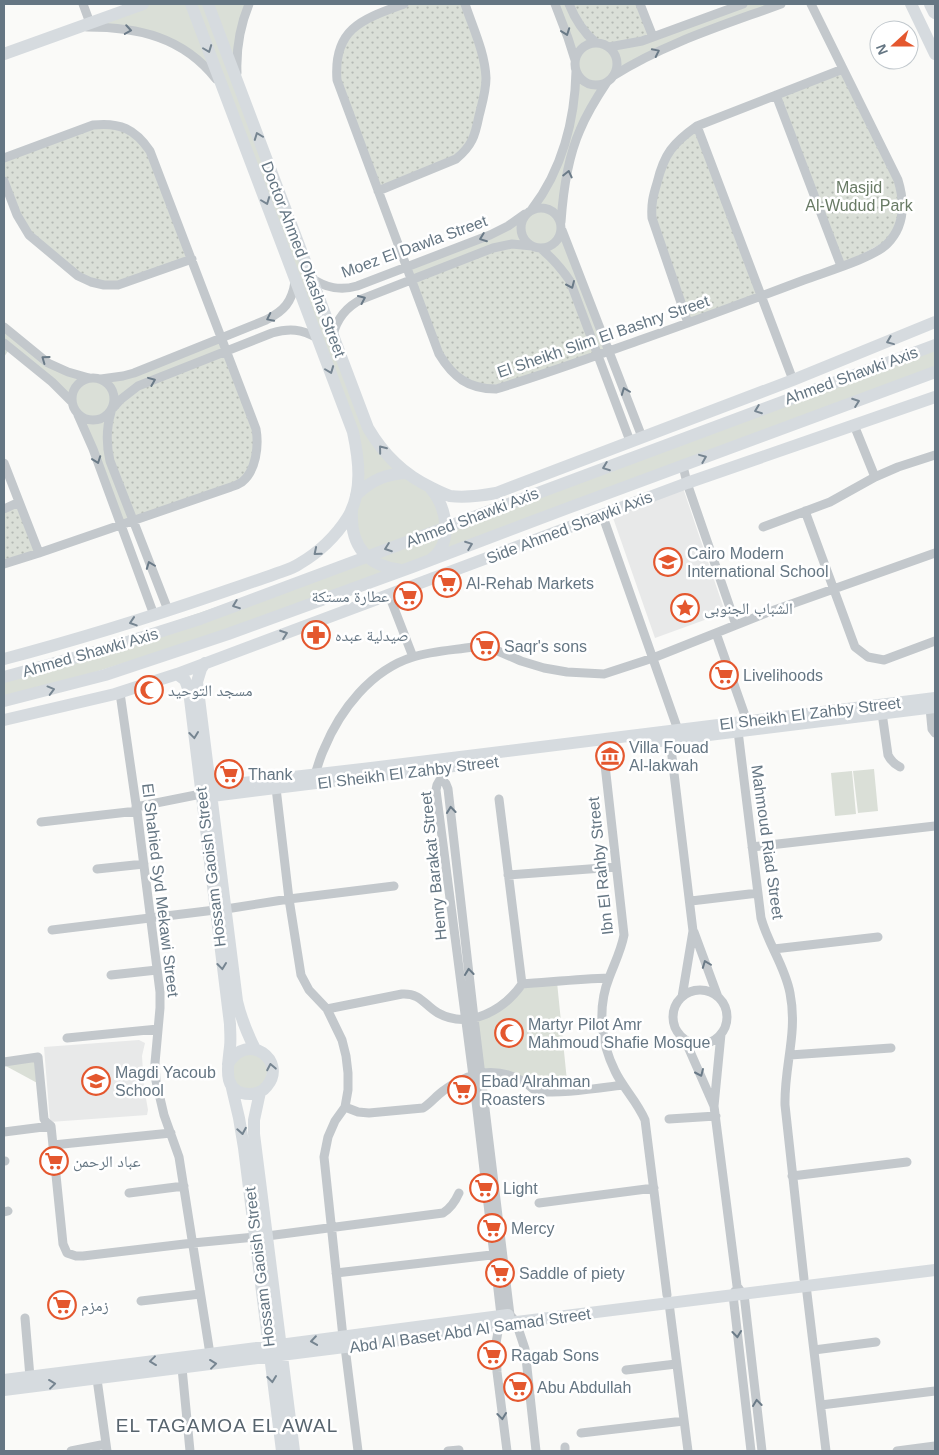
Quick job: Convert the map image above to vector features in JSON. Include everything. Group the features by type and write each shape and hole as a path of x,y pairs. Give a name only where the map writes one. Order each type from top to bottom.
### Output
{"main road":[{"path":"931,4 935,12"}],"street":[{"path":"83,4 85,25"},
{"path":"4,54 143,4"},
{"name":"Doctor Ahmed Okasha Street","path":"191,4 353,432 358,455 359,475 356,495 350,512"},
{"name":"Doctor Ahmed Okasha Street","path":"208,4 368,428 378,445 391,460 431,487"},
{"path":"237,81 238,39 243,18 249,4"},
{"name":"El Sheikh Slim El Bashry Street","path":"404,4 371,16 360,22 350,31 338,54 337,80 439,354 457,377 482,389 496,389 610,351 762,296 872,254 886,245 893,237 899,228 903,206 898,180 811,4"},
{"path":"378,191 456,159 466,151 473,140 486,79 481,51 465,4"},
{"path":"555,4 568,38 576,71 585,82 592,85 600,85 641,59 670,45 781,4"},
{"path":"569,4 578,23 595,42"},
{"path":"640,4 653,37"},
{"path":"609,47 631,44 653,37 730,6 743,4"},
{"path":"911,4 935,54"},
{"path":"85,25 149,33 170,41 191,54 208,69 222,86"},
{"path":"536,247 546,248 557,241 561,226 565,186 577,137 592,105 617,68 617,60 614,53 602,43 595,42 582,48 577,54 575,61"},
{"path":"688,323 652,218 651,202 662,164 671,149 683,136 697,126 843,69"},
{"name":"Moez El Dawla Street","path":"311,278 328,287 348,288 499,231 529,212 546,190 556,170 571,123 576,71"},
{"path":"776,95 840,266"},
{"path":"4,158 93,125 120,126 143,140 150,152 192,259 256,429 258,450 250,473 243,482 4,564"},
{"path":"697,126 793,380"},
{"path":"253,166 267,161"},
{"path":"4,181 17,215 29,235 78,276 90,282 118,285 192,259"},
{"path":"630,442 570,281 557,263 526,241 522,235 520,228 522,221 529,212 544,207 555,212 642,437"},
{"name":"Moez El Dawla Street","path":"333,335 339,317 353,303 493,248 512,244 536,247"},
{"path":"4,327 48,363 68,372 90,378 118,377 134,373 278,314 287,304 293,293 296,280"},
{"path":"431,487 447,495 463,497 496,493 793,380 935,322"},
{"path":"78,414 84,419 91,421 99,420 105,417 124,396 138,386 284,330 307,332 317,338"},
{"path":"4,343 52,382 72,402 121,524 154,615"},
{"name":"Ahmed Shawki Axis","path":"4,677 99,651 191,622 935,344"},
{"name":"Ahmed Shawki Axis","path":"4,702 63,687 146,662 228,634 935,372"},
{"path":"72,402 74,389 83,380 90,378"},
{"path":"101,379 112,388 115,402 106,432 108,452 168,610"},
{"path":"901,384 906,407"},
{"name":"Side Ahmed Shawki Axis","path":"4,720 120,693 177,674 688,482 935,396"},
{"path":"344,408 358,403"},
{"path":"854,425 875,477"},
{"path":"763,527 845,495 875,477 935,455"},
{"path":"4,464 39,553"},
{"path":"683,466 736,625"},
{"path":"356,495 366,485 379,478 407,472"},
{"path":"428,561 441,548 446,527 444,511 431,487"},
{"path":"4,509 19,502"},
{"path":"805,511 855,647 868,656 884,660 935,641"},
{"path":"350,512 351,526 356,542 366,556 377,564 389,569 402,571 412,567"},
{"path":"4,659 154,615 298,566 333,537 350,512"},
{"path":"602,514 653,658 674,735 693,931 682,997"},
{"path":"315,774 323,749 348,706 374,678 399,662 413,657 482,646 544,668 567,672 604,674 653,658 716,632 935,553"},
{"path":"389,595 413,657"},
{"name":"Mahmoud Riad Street","path":"716,632 745,727 752,847 764,929 786,978 791,1001 793,1024 790,1055 786,1072 785,1105 826,1451"},
{"path":"146,662 153,682"},
{"name":"Hossam Gaoish Street","path":"205,663 200,669 197,682 221,910 230,1024 228,1064"},
{"name":"Hossam Gaoish Street","path":"177,674 182,676 188,685 208,792"},
{"name":"El Shahied Syd Mekawi Street","path":"120,693 157,970 160,1008 155,1063 156,1081 164,1115 179,1157 210,1354"},
{"path":"933,704 932,729 935,733"},
{"name":"El Sheikh El Zahby Street","path":"208,792 315,774 745,727 933,704"},
{"name":"El Sheikh El Zahby Street","path":"745,727 882,713 933,704"},
{"path":"882,713 888,755 890,760 900,767"},
{"name":"El Sheikh El Zahby Street","path":"208,792 276,788 603,747 674,735"},
{"name":"Ibn El Rahby Street","path":"603,747 624,936 609,978 602,1005 603,1033 610,1061 623,1085 635,1100 644,1120 688,1451"},
{"name":"Henry Barakat Street","path":"470,1019 448,789 441,778 436,790 470,1019 507,1319 525,1349 536,1451"},
{"path":"276,788 289,899 301,976 309,990 327,1010 342,1040 346,1056 348,1082 345,1107 335,1121 328,1137 324,1157 358,1451"},
{"path":"41,822 137,809 208,792"},
{"path":"499,799 522,984"},
{"path":"752,847 935,826"},
{"path":"98,869 144,864"},
{"path":"508,874 616,867"},
{"path":"52,930 221,910 289,899 394,886"},
{"path":"691,901 758,893"},
{"name":"Hossam Gaoish Street","path":"221,910 241,1018 255,1049"},
{"path":"693,931 718,998 726,1009 727,1016 721,1034 714,1106"},
{"path":"774,949 878,937"},
{"path":"111,975 157,970"},
{"path":"327,1010 409,994 422,999 430,1008 440,1014 470,1019 488,1013 500,1006 522,984 557,982 570,979 609,978"},
{"path":"718,998 710,992 700,990 690,992 677,1003 673,1011 673,1019 674,1027 685,1040 714,1106 738,1292 762,1451"},
{"path":"66,1038 158,1029"},
{"path":"685,1040 692,1043 708,1043 715,1040 721,1034"},
{"path":"790,1055 891,1048"},
{"path":"255,1049 263,1052 268,1058 272,1065 273,1073 271,1081 266,1088 260,1092 244,1094 236,1090 231,1084 227,1071 228,1064 232,1056 239,1051 255,1049"},
{"path":"4,1062 38,1057 44,1119 51,1126 63,1244 67,1253 76,1256 261,1237 443,1213 449,1209 459,1193"},
{"path":"345,1107 358,1112 369,1113 423,1108 443,1091 477,1075 500,1074 510,1076 528,1084 535,1090 555,1092 623,1085"},
{"name":"Hossam Gaoish Street","path":"231,1084 261,1237"},
{"name":"Hossam Gaoish Street","path":"260,1092 254,1120 254,1134 261,1237 275,1351 282,1451"},
{"path":"668,1118 716,1116"},
{"path":"4,1132 51,1126"},
{"path":"53,1145 171,1133"},
{"path":"792,1176 908,1162"},
{"path":"130,1193 184,1186"},
{"path":"539,1203 654,1188"},
{"path":"336,1273 498,1254"},
{"name":"Abd Al Baset Abd Al Samad Street","path":"4,1390 182,1368 275,1351 344,1342 416,1338 507,1319 738,1292 935,1263"},
{"name":"Abd Al Baset Abd Al Samad Street","path":"805,1282 935,1270"},
{"path":"738,1292 751,1451"},
{"path":"141,1301 200,1294"},
{"path":"25,1318 30,1377"},
{"name":"Henry Barakat Street","path":"507,1319 496,1343 497,1372 507,1451"},
{"path":"814,1350 876,1342"},
{"name":"Hossam Gaoish Street","path":"275,1351 294,1451"},
{"name":"Abd Al Baset Abd Al Samad Street","path":"4,1380 210,1354 275,1351"},
{"path":"626,1370 676,1364"},
{"path":"182,1368 190,1451"},
{"path":"71,1451 107,1448 97,1379"},
{"path":"821,1406 935,1391"},
{"path":"581,1433 684,1421"},
{"path":"897,1451 935,1446"},
{"path":"448,1451 459,1450"}],"shaded area":[{"name":"Cairo Modern International School","path":"683,488 724,609 721,614 655,638 612,515"},
{"path":"139,1040 145,1043 142,1056 147,1115 50,1122 44,1047"}],"green space":[{"path":"143,4 249,4 244,17 237,81 368,428 427,486 446,527 935,345 935,372 310,604 4,701 4,677 38,668 366,556 356,542 358,455 223,87 208,69 149,33 79,27"},
{"path":"404,4 465,4 486,79 466,151 378,191 336,67 350,31"},
{"path":"555,4 569,4 595,42 609,47 743,4 781,4 670,45 613,76 607,82 580,129 561,222 610,351 598,355 411,279 407,267 517,221 532,209 564,146 576,71 575,61"},
{"path":"569,4 640,4 653,37 609,47 595,42"},
{"name":"Masjid Al-Wudud Park","path":"843,69 902,193 893,237 841,266 776,95"},
{"path":"106,124 143,140 192,259 118,285 91,282 29,235 4,181 4,158"},
{"path":"697,126 762,296 688,323 652,218 662,164"},
{"path":"503,246 540,248 562,268 598,355 482,389 447,366 411,279"},
{"path":"4,327 48,363 90,378 112,378 222,338 227,351 134,520 121,524 72,402 10,348 4,357"},
{"path":"227,351 256,429 258,450 243,482 134,520 110,461 108,422 129,392"},
{"path":"19,502 39,553 4,564 4,509"},
{"path":"874,769 878,811 858,813 853,771"},
{"path":"852,771 856,814 835,816 831,773"},
{"path":"557,982 568,1091 535,1090 519,1079 481,1073 474,1018 481,1016 522,984"},
{"path":"239,1051 268,1058 266,1088 236,1090 228,1064"},
{"path":"38,1057 41,1085 4,1065"}],"place":[{"name":"Cairo Modern International School","path":"668,562"},
{"name":"Al-Rehab Markets","path":"447,583"},
{"name":"عطارة مستكة","path":"408,596"},
{"name":"الشباب الجنوبى","path":"685,608"},
{"name":"صيدلية عبده","path":"316,635"},
{"name":"Saqr's sons","path":"485,646"},
{"name":"Livelihoods","path":"724,675"},
{"name":"مسجد التوحيد","path":"149,690"},
{"name":"Villa Fouad Al-lakwah","path":"610,756"},
{"name":"Thank","path":"229,774"},
{"name":"Martyr Pilot Amr Mahmoud Shafie Mosque","path":"509,1033"},
{"name":"Magdi Yacoub School","path":"96,1081"},
{"name":"Ebad Alrahman Roasters","path":"462,1090"},
{"name":"عباد الرحمن","path":"54,1161"},
{"name":"Light","path":"484,1188"},
{"name":"Mercy","path":"492,1228"},
{"name":"Saddle of piety","path":"500,1273"},
{"name":"زمزم","path":"62,1305"},
{"name":"Ragab Sons","path":"492,1355"},
{"name":"Abu Abdullah","path":"518,1387"}],"district":[{"name":"EL TAGAMOA EL AWAL","path":"227,1425"}]}
